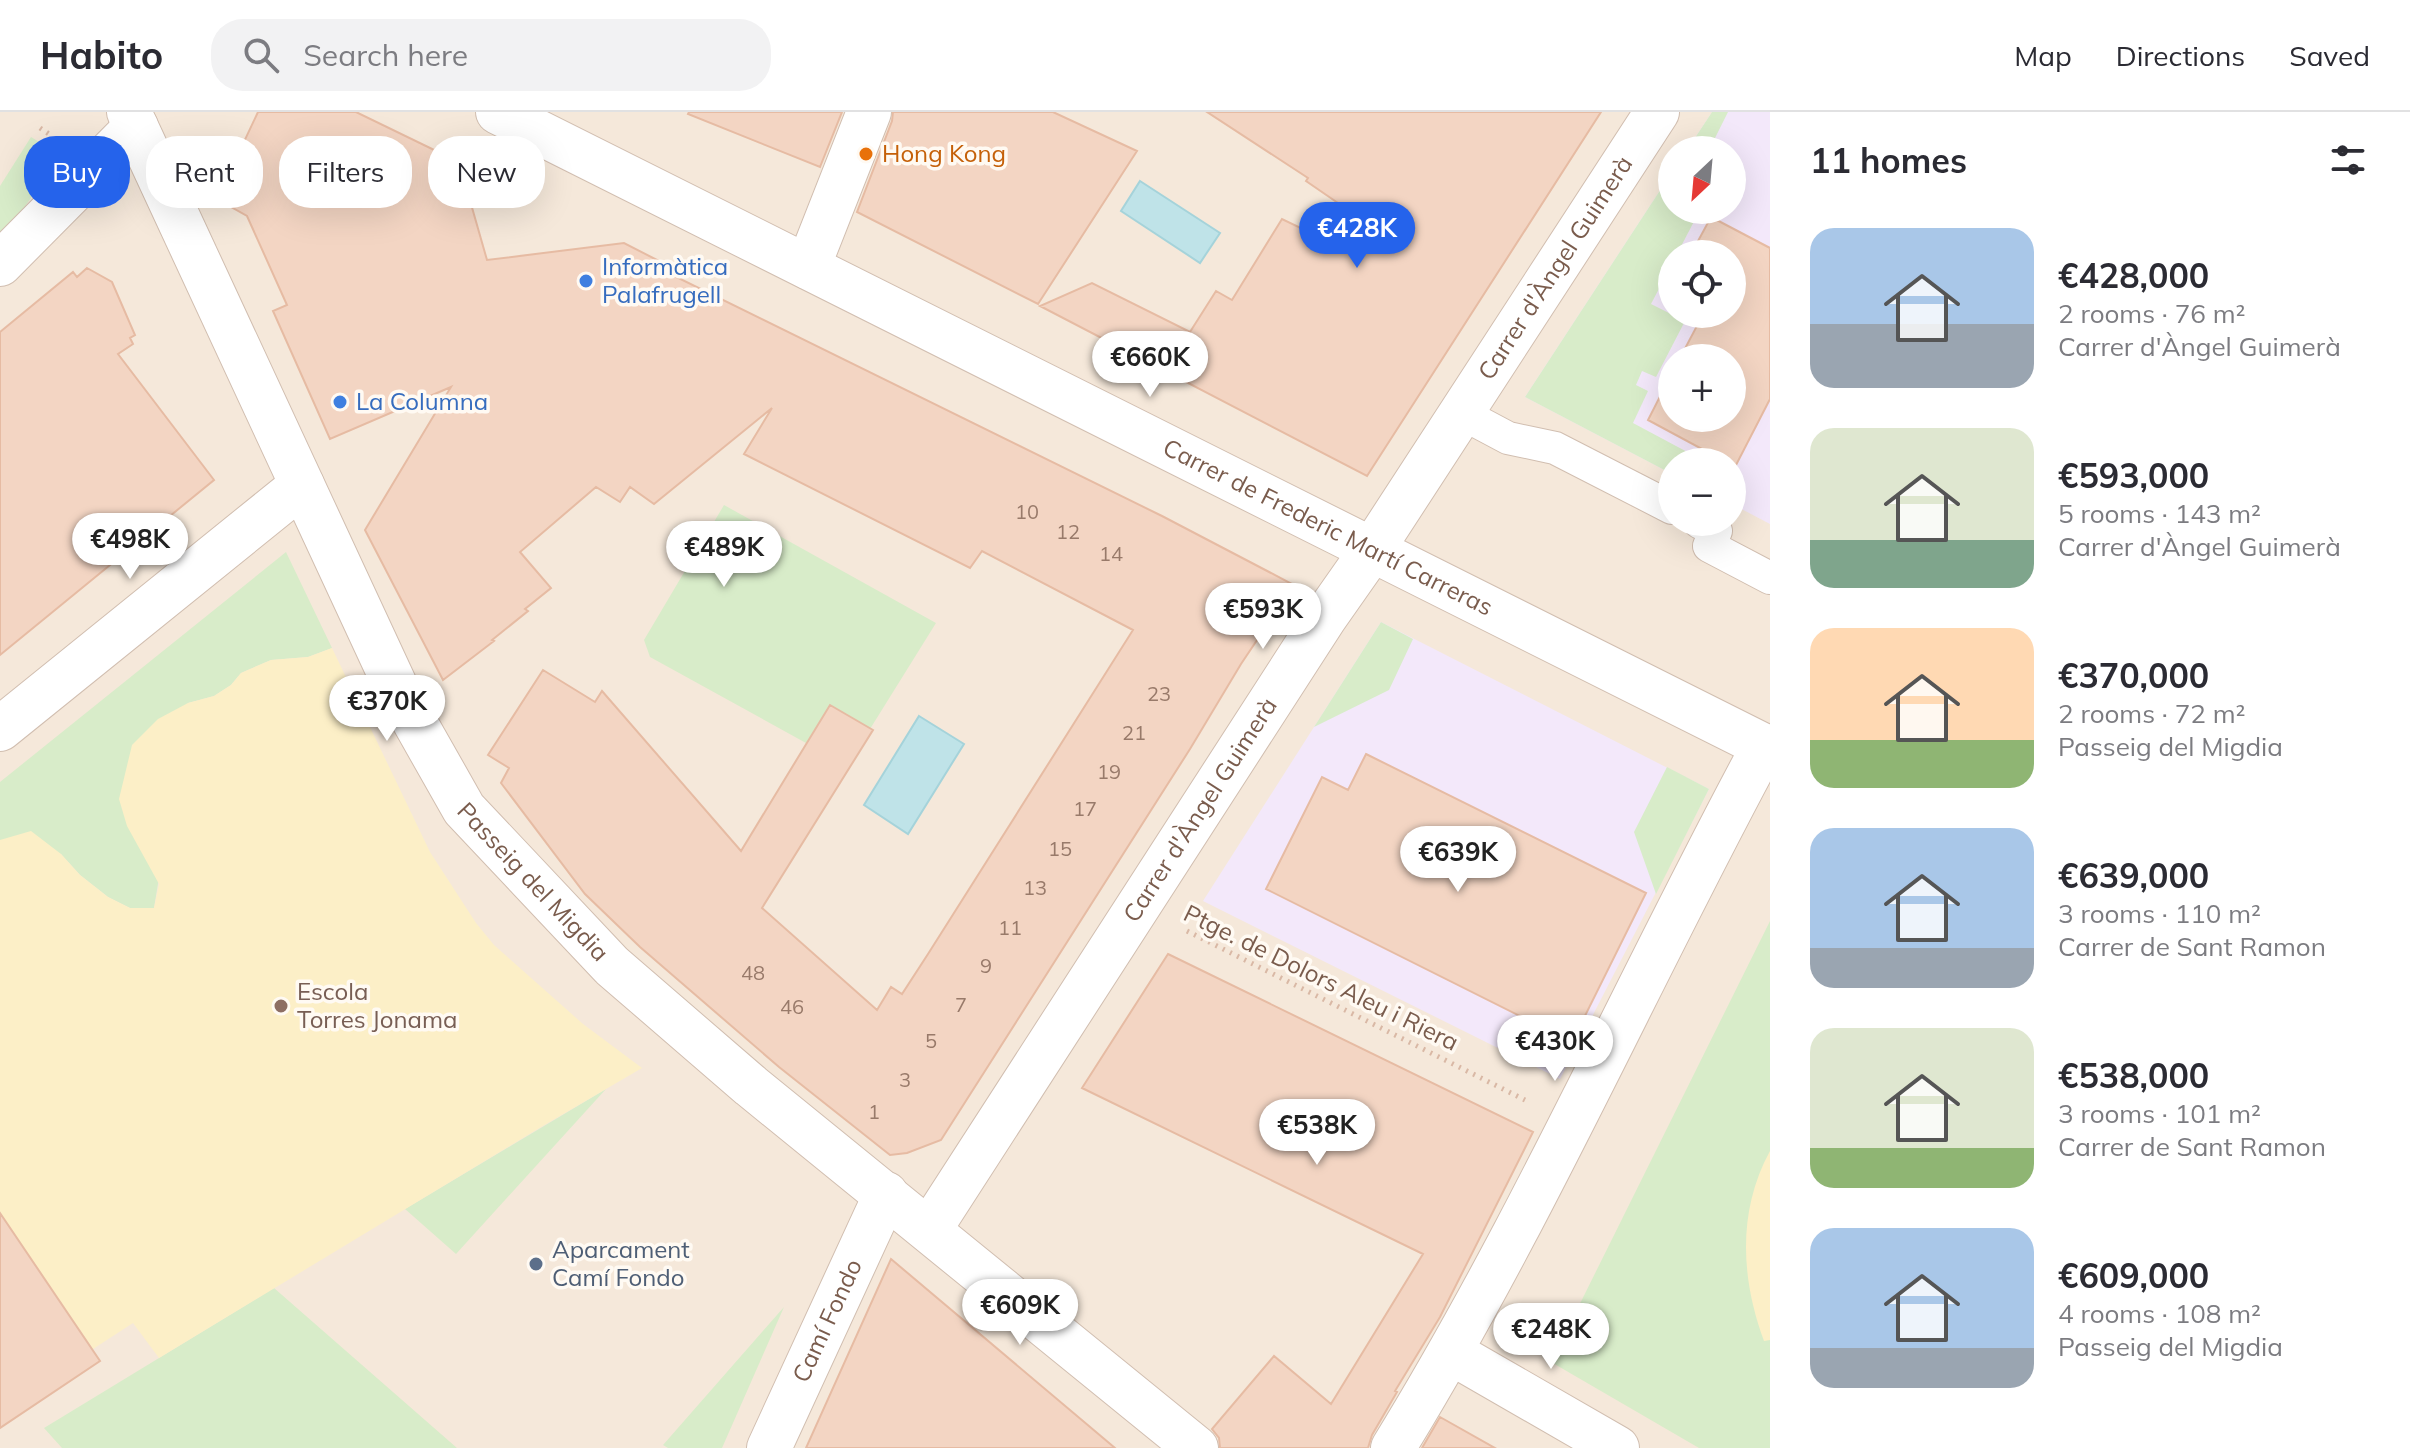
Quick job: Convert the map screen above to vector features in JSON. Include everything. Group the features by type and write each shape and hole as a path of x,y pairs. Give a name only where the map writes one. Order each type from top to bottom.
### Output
{"street":[{"name":"Carrer de Frederic Martí Carreras","path":"498,112 551,123 808,267 1767,748"},
{"path":"808,267 869,112"},
{"name":"Carrer d'Àngel Guimerà","path":"929,1230 1325,617 1372,550 1657,112"},
{"path":"0,264 132,120"},
{"name":"Passeig del Migdia","path":"132,120 400,696 464,809 612,966 751,1086 1196,1448"},
{"path":"0,729 302,485"},
{"path":"1393,1448 1452,1353 1573,1123 1722,823 1767,748"},
{"name":"Camí Fondo","path":"769,1448 886,1194"},
{"path":"1452,1353 1617,1448"}],"lane":[{"path":"1461,413 1508,438 1555,448 1658,501"},
{"path":"1714,536 1709,546 1767,577"}],"path":[{"path":"40,128 53,136"},
{"name":"Ptge. de Dolors Aleu i Riera","path":"1139,908 1573,1123"}],"shaded area":[{"path":"0,112 1770,112 1770,1448 0,1448"},
{"path":"1712,112 1770,112 1770,524 1746,511 1746,448 1658,448 1658,467 1525,397 1658,193 1658,224 1746,224 1746,136 1696,136"},
{"path":"1381,622 1709,789 1560,1079 1203,901"}],"green space":[{"path":"1712,112 1728,112 1716,136 1696,136"},
{"path":"24,148 24,208 0,236 0,186"},
{"path":"1658,193 1658,224 1693,224 1684,240 1658,240 1658,291 1651,304 1658,308 1658,328 1681,328 1673,344 1658,344 1656,377 1642,371 1636,385 1648,391 1633,423 1680,448 1658,448 1658,467 1525,397"},
{"path":"724,505 936,623 870,729 830,705 806,743 650,657 644,640"},
{"path":"286,552 332,648 308,657 271,660 241,673 231,685 214,696 188,703 154,908 130,908 108,897 80,875 61,854 0,840 0,782"},
{"path":"1381,622 1413,639 1389,690 1314,727"},
{"path":"1667,767 1709,789 1656,894 1634,832"},
{"path":"1770,921 1770,1448 1699,1448 1551,1362"},
{"path":"606,1089 456,1254 405,1209"},
{"path":"274,1288 457,1448 62,1448 44,1428"},
{"path":"784,1307 722,1448 668,1448 663,1445"}],"sand":[{"name":"Escola Torres Jonama","path":"332,648 430,852 476,923 494,945 583,1024 642,1068 159,1358 133,1323 93,1349 0,1213 0,840 31,831 108,897 130,908 154,908 159,884 127,826 119,799 132,745 158,719 188,703 214,696 231,685 241,673 271,660 308,657"},
{"path":"1770,1151 1770,1340 1764,1341 1751,1294 1746,1245 1752,1197"}],"water":[{"path":"1140,181 1220,233 1200,263 1121,211"},
{"path":"919,716 964,744 908,834 864,805"}],"building":[{"path":"258,112 356,112 405,136 279,136 279,208 412,208 412,139 428,147 428,208 472,208 487,260 624,243 659,261 656,267 1162,516 1294,585 941,1140 907,1153 890,1155 779,1067 640,947 585,894 501,783 509,768 488,755 543,670 595,702 602,691 741,851 830,705 873,730 762,908 877,1010 891,987 902,994 1133,630 982,551 970,568 744,454 772,408 654,504 630,487 620,502 596,487 520,552 551,588 494,641 443,680 365,530 451,387 330,439 273,311 287,305 247,216 233,208 263,208 263,136 247,136"},
{"path":"689,112 842,112 820,167"},
{"path":"893,112 1053,112 1137,151 1038,304 857,212"},
{"path":"1207,112 1601,112 1367,476 1040,306 1092,283 1190,332 1216,291 1232,300 1282,219 1336,245 1354,214 1306,181 1308,178"},
{"path":"1707,224 1724,224 1770,248 1770,399 1745,448 1700,448 1670,432 1746,432 1746,344 1687,344 1696,328 1746,328 1746,240 1699,240"},
{"path":"87,268 112,282 135,335 130,338 133,344 118,354 214,480 0,655 0,332 73,272 77,277"},
{"path":"1658,400 1658,425 1648,420"},
{"path":"1366,754 1646,893 1572,1042 1266,889 1322,777 1348,790"},
{"path":"1168,954 1533,1132 1440,1317 1395,1391 1368,1448 1220,1448 1219,1438 1212,1429 1274,1356 1331,1404 1423,1254 1082,1088"},
{"path":"0,1213 100,1361 0,1428"},
{"path":"891,1259 1115,1448 806,1448"},
{"path":"1440,1417 1495,1448 1422,1448"}],"place":[{"name":"Hong Kong","path":"866,154"},
{"name":"Informàtica Palafrugell","path":"586,281"},
{"name":"La Columna","path":"340,402"},
{"name":"Escola Torres Jonama","path":"281,1006"},
{"name":"Aparcament Camí Fondo","path":"536,1264"}]}
